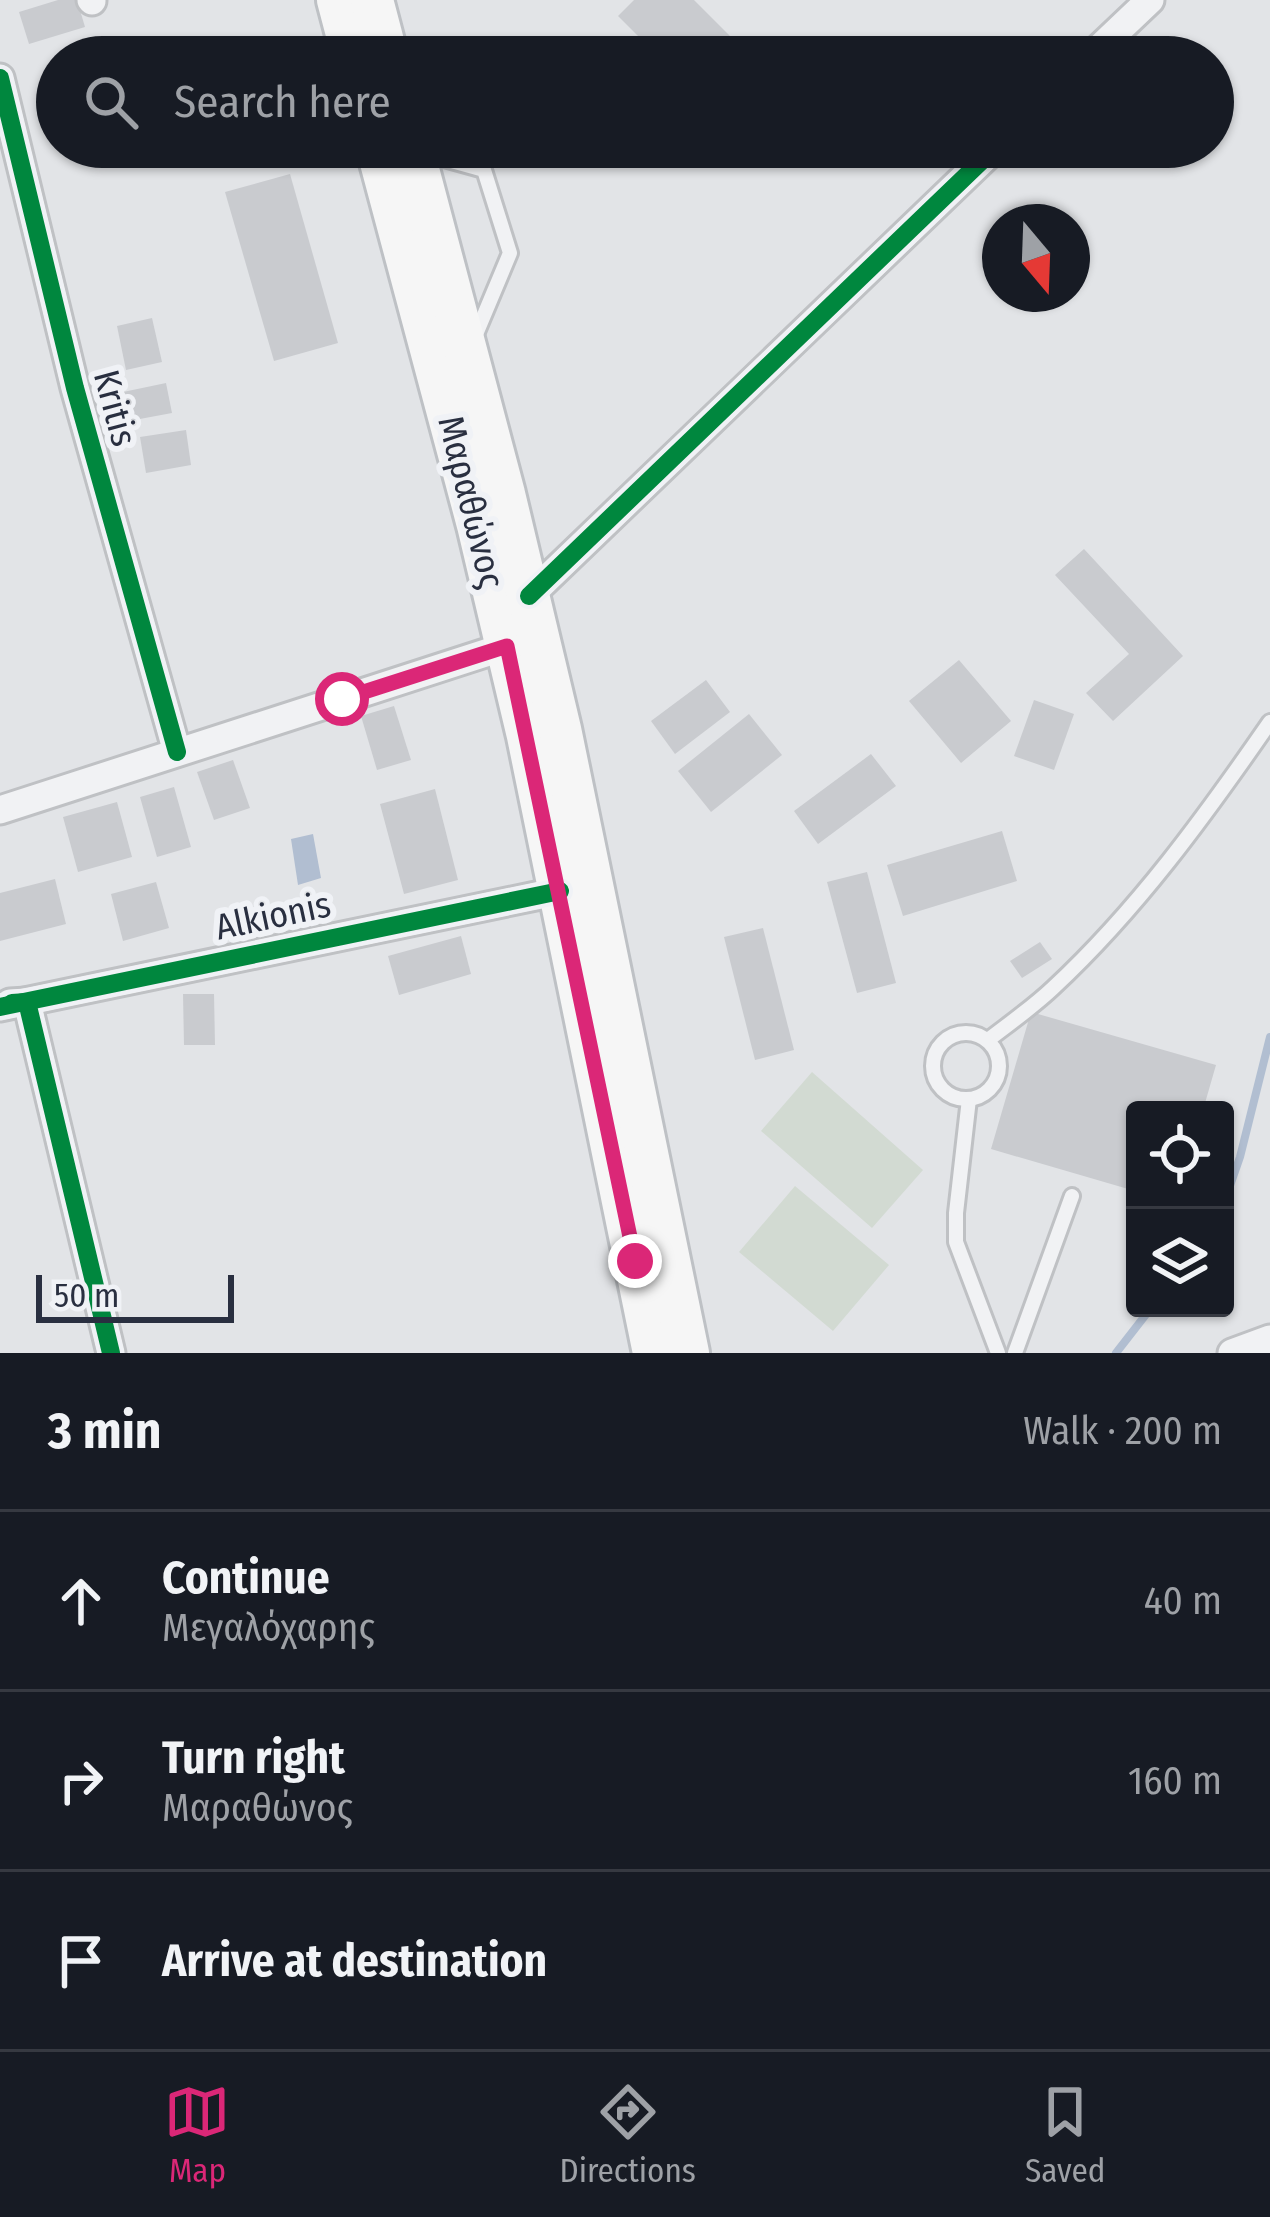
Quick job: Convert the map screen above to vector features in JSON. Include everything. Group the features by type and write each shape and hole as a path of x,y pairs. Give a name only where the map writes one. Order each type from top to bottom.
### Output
{"main road":[{"path":"338,0 347,36"},
{"path":"372,0 381,36"},
{"name":"Μαραθώνος","path":"404,168 460,455 560,891 654,1353"},
{"name":"Μαραθώνος","path":"406,168 467,355 529,596 688,1353"}],"street":[{"path":"1112,36 1150,0"},
{"name":"Kritis","path":"0,78 75,388 177,752"},
{"path":"529,596 974,168"},
{"path":"0,810 507,646"},
{"name":"Alkionis","path":"9,1004 560,891"},
{"path":"9,1004 111,1353"},
{"path":"1232,1353 1270,1339"}],"lane":[{"path":"467,355 510,253 484,170 476,168"},
{"path":"988,1040 1052,989 1134,902 1210,809 1270,722"},
{"path":"957,1034 978,1034 988,1040 999,1059 997,1081 969,1099 948,1094 932,1067 939,1046 957,1034"},
{"path":"969,1099 956,1242 998,1353"},
{"path":"1015,1353 1072,1196"}],"shaded area":[{"path":"812,1072 923,1170 872,1228 761,1131"},
{"path":"795,1186 889,1265 833,1331 739,1252"}],"water":[{"path":"313,834 321,878 298,885 291,839"}],"building":[{"path":"58,0 77,0 85,27 36,36 36,42 29,44 19,12"},
{"path":"634,0 694,0 730,36 638,36 618,16"},
{"path":"290,174 338,343 274,361 225,192"},
{"path":"152,318 162,362 126,370 117,326"},
{"path":"166,383 172,413 129,421 123,392"},
{"path":"186,430 191,465 146,473 140,437"},
{"path":"1084,549 1183,656 1113,721 1086,693 1129,654 1055,575"},
{"path":"959,660 1011,721 961,763 909,701"},
{"path":"706,680 730,712 675,754 651,721"},
{"path":"1034,700 1074,714 1054,770 1014,756"},
{"path":"394,706 411,760 377,770 361,716"},
{"path":"749,714 782,755 711,812 678,771"},
{"path":"871,754 896,786 818,844 794,811"},
{"path":"233,760 250,808 214,820 197,772"},
{"path":"174,787 191,847 157,857 140,797"},
{"path":"435,789 458,880 404,894 380,804"},
{"path":"117,802 132,857 78,872 63,817"},
{"path":"1002,831 1017,881 903,916 887,865"},
{"path":"867,872 896,983 857,993 827,882"},
{"path":"55,879 66,924 0,941 0,893"},
{"path":"156,882 169,928 123,941 111,894"},
{"path":"763,928 794,1050 755,1060 724,937"},
{"path":"461,936 471,974 399,995 388,956"},
{"path":"1040,942 1052,959 1022,978 1010,961"},
{"path":"183,994 214,994 215,1045 184,1045"},
{"path":"1031,1012 1216,1065 1206,1101 1126,1101 1126,1188 991,1149"}],"waterway":[{"path":"1234,1174 1270,1037"},
{"path":"1116,1353 1144,1317"}],"cycle path":[{"path":"0,78 75,388 177,752"},
{"path":"529,596 974,168"},
{"path":"0,1007 560,891"},
{"path":"12,1003 27,1002 111,1353"}],"route":[{"path":"342,699 507,646 635,1261"}]}
